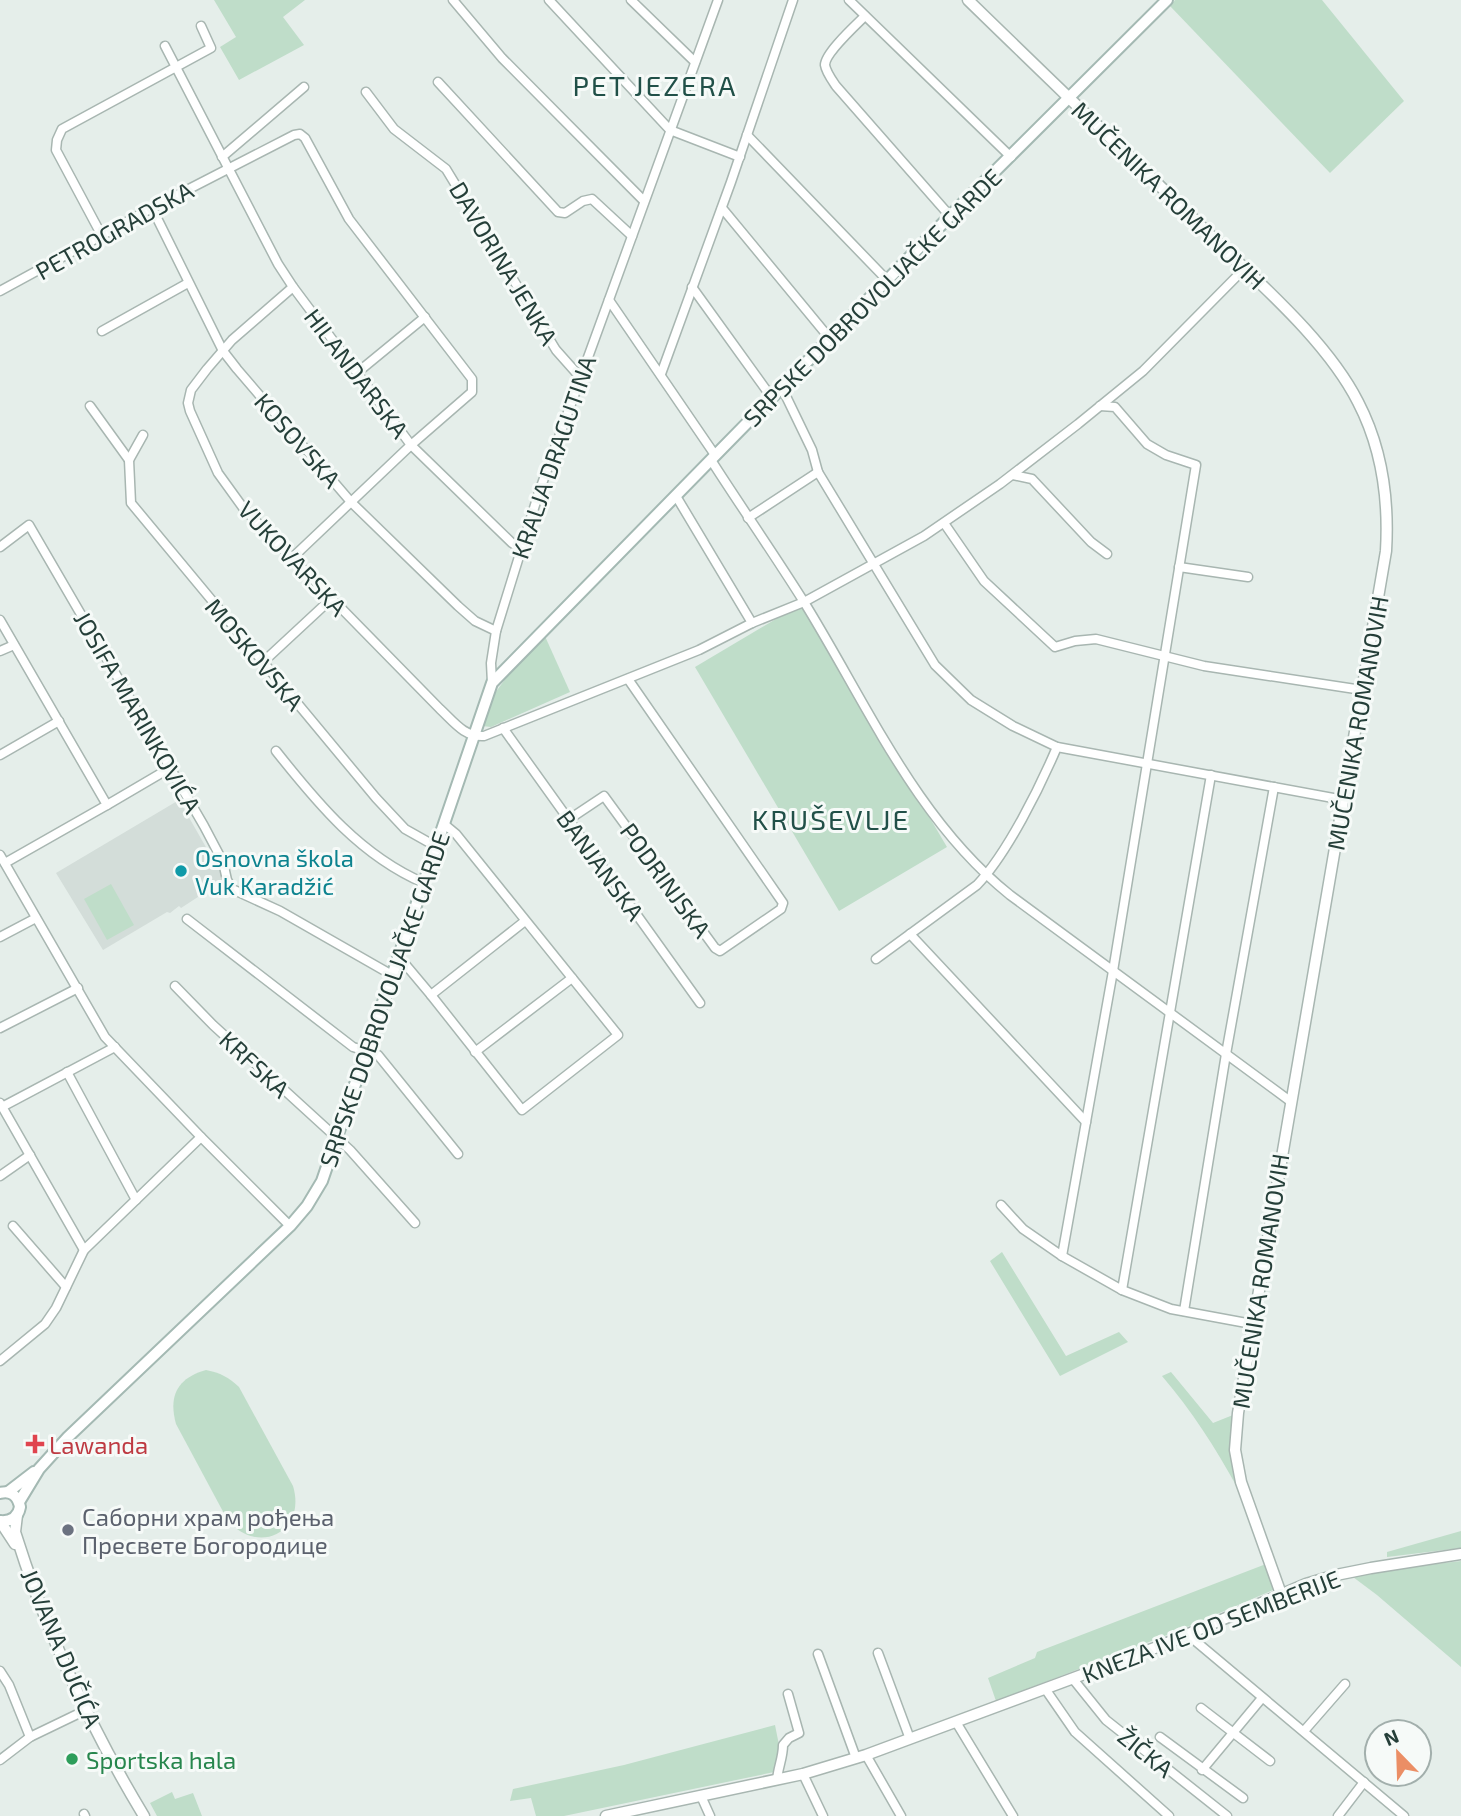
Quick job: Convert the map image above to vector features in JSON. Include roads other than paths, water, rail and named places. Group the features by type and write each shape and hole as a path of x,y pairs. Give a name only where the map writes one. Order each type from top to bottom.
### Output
{"main road":[{"name":"SRPSKE DOBROVOLJAČKE GARDE","path":"39,1469 68,1437 290,1226 307,1206 322,1181 492,683 950,216 1167,0"},
{"path":"2,1491 39,1469"},
{"path":"0,1521 12,1519 17,1515 19,1502 39,1469"},
{"path":"2,1491 15,1495 19,1502"}],"street":[{"path":"453,0 502,58 644,201"},
{"path":"549,0 670,130 740,157"},
{"path":"631,0 695,62"},
{"name":"KRALJA DRAGUTINA","path":"492,683 491,663 495,631 522,549 580,377 718,0"},
{"path":"661,374 740,157 793,0"},
{"path":"849,0 1011,157"},
{"name":"MUČENIKA ROMANOVIH","path":"968,0 1245,268 1315,341 1346,380 1359,403 1376,451 1386,497 1386,551 1238,1413 1236,1450 1245,1499 1281,1594"},
{"path":"865,16 829,55 825,63 827,72 836,86 950,216"},
{"path":"102,236 57,150 57,140 62,129 212,48 201,26"},
{"name":"HILANDARSKA","path":"165,46 278,264 293,287 411,445 512,543 522,549"},
{"path":"438,82 558,212 565,214 583,201 592,200 632,236"},
{"path":"222,157 304,87"},
{"name":"DAVORINA JENKA","path":"366,92 394,129 446,169 556,350 580,377"},
{"name":"PETROGRADSKA","path":"0,291 152,208 300,134 305,138 349,219 425,317"},
{"path":"747,135 887,280"},
{"name":"KOSOVSKA","path":"152,208 223,351 351,502 458,606 475,621 495,631"},
{"path":"722,208 831,340"},
{"path":"474,736 484,736 699,650 804,601 944,523 1013,475 1143,371 1245,268"},
{"path":"102,331 188,283"},
{"name":"VUKOVARSKA","path":"293,287 232,340 191,390 188,402 190,411 218,473 244,509 440,709 467,734 474,736"},
{"path":"692,287 772,398"},
{"path":"608,300 661,374 748,518 804,601 872,718 938,823 957,846 986,876 1290,1101"},
{"path":"291,559 411,445 472,392 474,384 425,317 358,372"},
{"path":"782,387 811,450 818,472 873,564 935,665 971,699 1013,726 1057,747 1344,800"},
{"path":"1062,1256 1113,971 1196,465 1166,455 1146,444 1115,407 1113,395"},
{"path":"90,406 129,460 143,435"},
{"path":"1100,406 1115,407"},
{"name":"MOSKOVSKA","path":"129,460 131,503 262,663 397,821 415,836 437,847"},
{"path":"1032,460 1032,479"},
{"path":"748,518 818,472"},
{"path":"1013,475 1032,479 1091,542 1107,554"},
{"path":"676,496 752,623"},
{"path":"944,523 984,581 1055,647 1096,639 1204,666 1362,690"},
{"name":"JOSIFA MARINKOVIĆA","path":"0,547 29,526 223,862 225,876 232,889 280,911 392,975"},
{"path":"1180,567 1248,577"},
{"path":"262,663 331,599"},
{"path":"0,620 107,805"},
{"path":"0,650 14,645"},
{"name":"PODRINJSKA","path":"568,820 604,796 720,950 781,909 783,903 628,679"},
{"path":"0,755 60,721"},
{"name":"BANJANSKA","path":"503,728 700,1003"},
{"path":"876,959 986,876 1024,814 1057,747"},
{"path":"276,751 339,825 379,858 424,883"},
{"path":"170,768 107,805 2,859 105,1037 290,1226"},
{"path":"1122,1290 1211,775"},
{"path":"1185,1311 1226,1054 1274,787"},
{"path":"398,960 405,964 431,995 522,1110 618,1035 456,834 444,824"},
{"path":"0,937 36,918"},
{"path":"187,919 352,1047 378,1055 458,1154"},
{"path":"431,995 525,921"},
{"path":"910,934 1086,1122"},
{"path":"475,1052 572,978"},
{"name":"KRFSKA","path":"175,986 213,1025 351,1150 415,1223"},
{"path":"0,1028 78,988"},
{"path":"84,1250 1,1105 115,1047"},
{"path":"67,1072 136,1200"},
{"path":"0,1361 45,1324 84,1250 201,1138"},
{"path":"0,1176 30,1155"},
{"path":"1000,1205 1023,1229 1062,1256 1122,1290 1171,1309 1252,1324"},
{"path":"13,1226 66,1287"},
{"path":"17,1515 15,1532 22,1553"},
{"path":"0,1521 22,1553"},
{"name":"JOVANA DUČIĆA","path":"22,1553 57,1647 86,1710 144,1816"},
{"name":"KNEZA IVE OD SEMBERIJE","path":"606,1816 803,1774 1046,1690 1281,1594 1336,1575 1461,1554"},
{"path":"1187,1634 1363,1781"},
{"path":"878,1653 909,1739"},
{"path":"818,1654 861,1756 901,1816"},
{"path":"0,1671 9,1685 30,1737"},
{"name":"ŽIČKA","path":"1073,1679 1106,1720 1227,1816"},
{"path":"1304,1731 1345,1684"},
{"name":"KNEZA IVE OD SEMBERIJE","path":"1046,1690 1075,1732 1170,1816"},
{"path":"777,1780 778,1766 783,1759 783,1745 799,1733 788,1694"},
{"path":"1202,1770 1262,1698"},
{"path":"1201,1708 1270,1761"},
{"path":"0,1760 30,1737 86,1710"},
{"path":"956,1722 1013,1816"},
{"path":"1160,1737 1243,1798"},
{"path":"803,1774 823,1816"},
{"path":"1338,1816 1363,1783"},
{"path":"1371,1788 1404,1816"},
{"path":"701,1796 710,1816"}],"place":[{"name":"Osnovna škola Vuk Karadžić","path":"181,871"},
{"name":"Lawanda","path":"35,1444"},
{"name":"Саборни храм рођења Пресвете Богородице","path":"68,1530"},
{"name":"Sportska hala","path":"72,1759"}],"district":[{"name":"PET JEZERA","path":"655,85"},
{"name":"KRUŠEVLJE","path":"831,819"}]}
